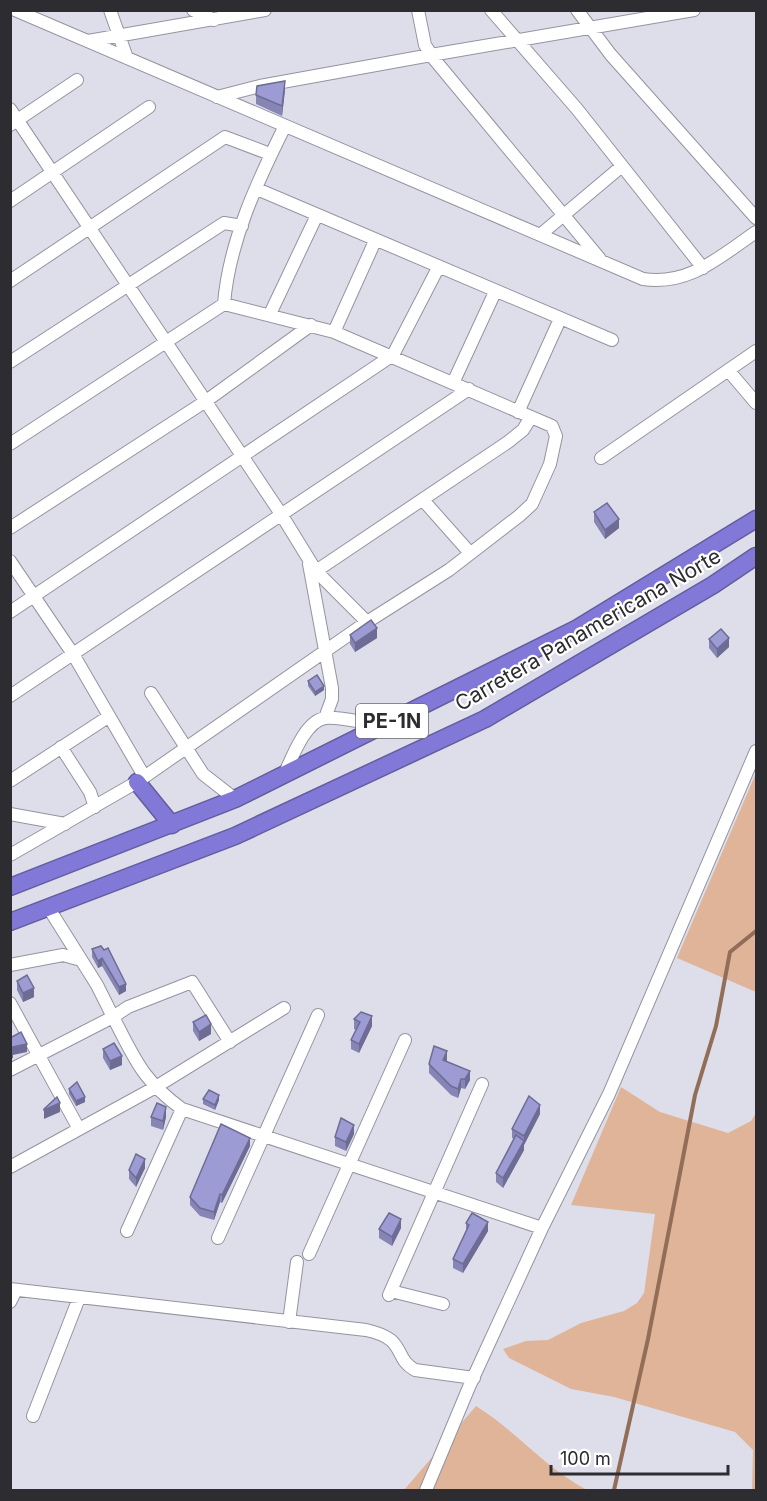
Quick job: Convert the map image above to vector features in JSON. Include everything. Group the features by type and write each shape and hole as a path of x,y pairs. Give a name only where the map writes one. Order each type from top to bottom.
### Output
{"highway":[{"name":"Carretera Panamericana Norte","path":"10,887 172,825 235,799 284,775 576,629 756,519"},
{"name":"Carretera Panamericana Norte","path":"10,922 235,836 485,718 713,585 756,556"},
{"path":"140,779 172,825"}],"street":[{"path":"15,10 643,279 662,282 680,279 703,268 756,232"},
{"path":"110,10 127,58"},
{"path":"193,10 214,20"},
{"path":"86,41 265,10"},
{"path":"418,10 424,45 431,55 603,262"},
{"path":"491,10 622,166 703,268"},
{"path":"577,10 588,28 756,218"},
{"path":"218,97 261,86 694,10"},
{"path":"14,122 77,80"},
{"path":"10,201 149,107"},
{"path":"10,109 14,122 53,173 91,229 281,514 316,571 367,622"},
{"path":"224,304 230,256 270,154 285,126"},
{"path":"10,281 91,229 225,137 270,154"},
{"path":"540,235 622,166"},
{"path":"257,189 438,268 612,340"},
{"path":"270,314 317,215"},
{"path":"10,362 224,223 242,226"},
{"path":"334,332 375,241"},
{"path":"10,612 393,355 438,268"},
{"path":"453,383 495,292"},
{"path":"10,444 224,304 334,332 393,355 552,426 555,432 555,449 542,484 532,504 519,516 470,554 367,622 140,779 10,855"},
{"path":"518,412 560,319"},
{"path":"10,528 206,401 311,325"},
{"path":"601,459 756,351"},
{"path":"728,370 756,403"},
{"path":"10,696 469,389"},
{"path":"316,571 508,442 523,430 531,417"},
{"path":"423,500 470,554"},
{"path":"307,557 332,699 325,718"},
{"path":"10,561 73,654 140,779"},
{"path":"151,693 184,748 203,774 235,799"},
{"path":"10,781 108,717"},
{"path":"284,775 309,729 317,722 325,718 383,725"},
{"path":"61,747 90,792 95,807"},
{"path":"426,1491 542,1228 609,1094 756,751"},
{"path":"10,814 64,824"},
{"path":"48,908 81,960 154,1088 182,1109 542,1228"},
{"path":"10,965 63,955 81,960"},
{"path":"10,1070 128,1007 192,982 230,1042"},
{"path":"10,1003 79,1129"},
{"path":"10,1167 154,1088 284,1008"},
{"path":"218,1238 318,1015"},
{"path":"309,1254 405,1040"},
{"path":"443,1304 390,1293 482,1084"},
{"path":"128,1231 182,1109"},
{"path":"289,1322 297,1262"},
{"path":"10,1302 13,1290 384,1334 396,1344 410,1367 415,1370 474,1378"},
{"path":"33,1416 79,1298"}],"shaded area":[{"path":"756,773 756,992 677,958"},
{"path":"621,1087 660,1112 728,1133 751,1121 756,1113 756,1490 752,1490 753,1450 735,1432 614,1397 571,1389 509,1358 503,1349 526,1341 548,1340 581,1323 624,1311 637,1303 644,1293 655,1214 571,1205"},
{"path":"476,1406 558,1471 587,1490 404,1490"}],"building":[{"path":"285,81 282,106 256,95 257,86"},
{"path":"607,503 619,519 605,530 594,512"},
{"path":"371,620 377,628 355,643 350,635"},
{"path":"721,629 729,638 717,649 709,639"},
{"path":"317,675 324,686 315,692 308,681"},
{"path":"101,946 104,950 108,948 126,984 119,987 102,958 98,961 92,949"},
{"path":"27,975 34,988 23,993 17,981"},
{"path":"361,1012 372,1016 359,1044 351,1040 360,1022 354,1019"},
{"path":"206,1015 211,1024 199,1032 193,1022"},
{"path":"21,1032 27,1044 12,1047 13,1050 10,1052 10,1038"},
{"path":"114,1043 122,1056 110,1061 103,1049"},
{"path":"434,1046 447,1051 443,1060 470,1071 465,1079 461,1079 458,1089 451,1086 429,1064"},
{"path":"77,1082 85,1097 76,1101 69,1089"},
{"path":"209,1090 219,1095 215,1105 203,1099"},
{"path":"529,1096 540,1105 524,1136 512,1129"},
{"path":"57,1097 60,1103 44,1110 44,1109"},
{"path":"157,1103 166,1107 163,1121 151,1117"},
{"path":"341,1118 354,1125 346,1142 335,1137"},
{"path":"221,1124 250,1138 222,1195 220,1194 214,1212 200,1208 190,1197"},
{"path":"516,1135 524,1141 503,1178 496,1173"},
{"path":"136,1154 145,1159 136,1178 129,1170"},
{"path":"389,1213 401,1219 392,1237 379,1229"},
{"path":"472,1213 488,1222 463,1264 453,1259 469,1225 466,1223"}],"waterway":[{"path":"614,1490 648,1339 695,1095 716,1026 730,952 756,931"}]}
